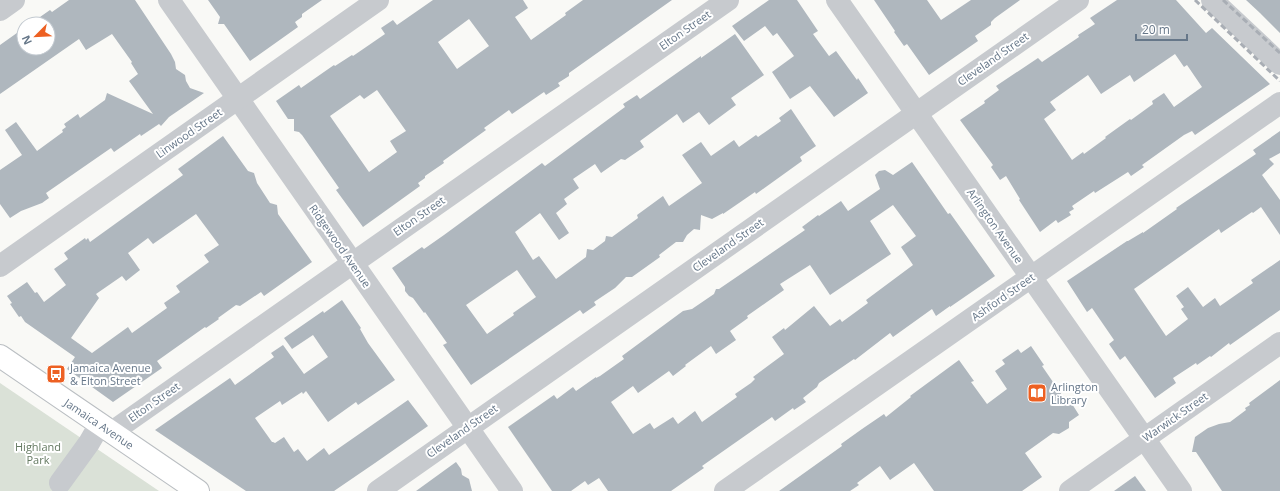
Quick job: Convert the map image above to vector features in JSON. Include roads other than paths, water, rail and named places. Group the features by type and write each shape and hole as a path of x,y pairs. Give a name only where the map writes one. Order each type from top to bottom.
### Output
{"main road":[{"name":"Jamaica Avenue","path":"0,356 198,491"}],"street":[{"path":"0,10 14,0"},
{"name":"Ridgewood Avenue","path":"169,0 512,491"},
{"name":"Linwood Street","path":"0,266 378,0"},
{"name":"Elton Street","path":"106,428 352,263 728,0"},
{"name":"Arlington Avenue","path":"837,0 1181,491"},
{"name":"Cleveland Street","path":"378,491 467,427 1078,0"},
{"path":"1212,0 1280,64"},
{"name":"Ashford Street","path":"725,491 1280,103"},
{"name":"Warwick Street","path":"1070,491 1280,343"},
{"path":"60,484 89,443 106,428"}],"railway":[{"path":"1195,0 1280,81"},
{"path":"1223,0 1280,53"}],"place":[{"name":"Jamaica Avenue & Elton Street","path":"56,374"},
{"name":"Arlington Library","path":"1037,393"}],"park label":[{"name":"Highland Park","path":"38,453"}]}
